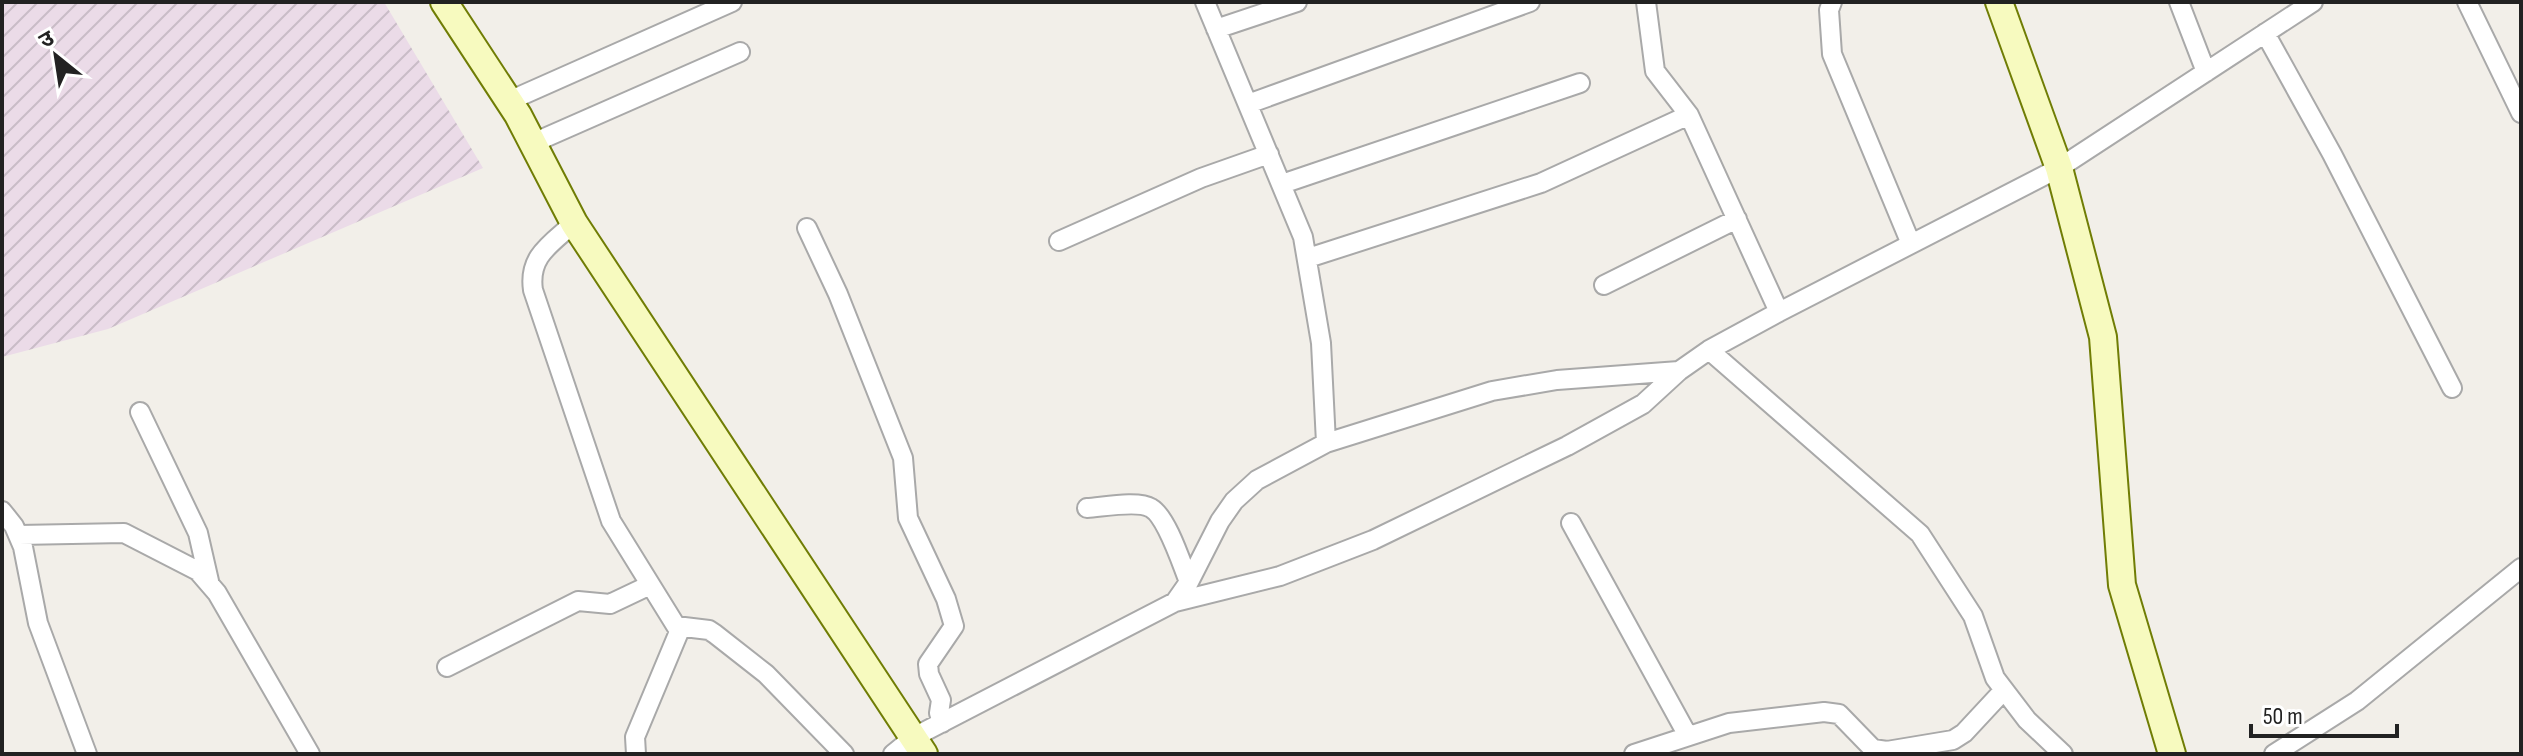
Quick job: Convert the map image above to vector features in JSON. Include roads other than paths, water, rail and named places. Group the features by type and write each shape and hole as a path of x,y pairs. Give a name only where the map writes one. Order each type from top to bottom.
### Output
{"main road":[{"path":"444,2 509,101 574,223 919,746"},
{"path":"1999,2 2059,168 2103,337 2122,585 2172,754"}],"street":[{"path":"509,101 732,2"},
{"path":"1205,2 1303,237 1321,343 1326,443"},
{"path":"1216,29 1297,2"},
{"path":"1248,104 1530,2"},
{"path":"1646,2 1655,71 1689,115 1779,312"},
{"path":"1832,2 1829,10 1832,54 1911,244"},
{"path":"2179,2 2206,72"},
{"path":"2467,2 2521,113"},
{"path":"893,754 919,746 942,723 1175,602 1280,576 1373,540 1567,446 1643,404 1679,371 1709,350 2059,168 2303,5"},
{"path":"2265,33 2332,154 2452,388"},
{"path":"533,143 740,52"},
{"path":"1282,184 1580,83"},
{"path":"1308,258 1541,183 1689,115"},
{"path":"1059,241 1201,178 1269,154"},
{"path":"1604,285 1737,219"},
{"path":"574,223 540,254 531,275 533,290 608,513 671,621 681,627 709,630 715,634 766,674 844,754"},
{"path":"807,228 838,294 903,458 908,518 954,620 954,626 928,664 929,674 941,700 939,713 942,723"},
{"path":"1709,350 1920,534 1973,616 1995,678 2027,720 2063,754"},
{"path":"1175,602 1234,501 1257,480 1326,443 1492,391 1557,380 1679,371"},
{"path":"140,412 198,533 209,581 310,754"},
{"path":"1087,508 1137,504 1151,508 1161,517 1189,582"},
{"path":"2,511 19,535 38,623 87,754"},
{"path":"1571,523 1688,736"},
{"path":"19,535 124,533 198,571 209,581"},
{"path":"2274,754 2357,701 2521,568"},
{"path":"447,667 578,601 610,604 650,585"},
{"path":"636,754 635,737 681,627"},
{"path":"1634,754 1739,721 1832,712 1845,719 1867,744 1880,752 1953,740 1964,733 2004,690"}]}
